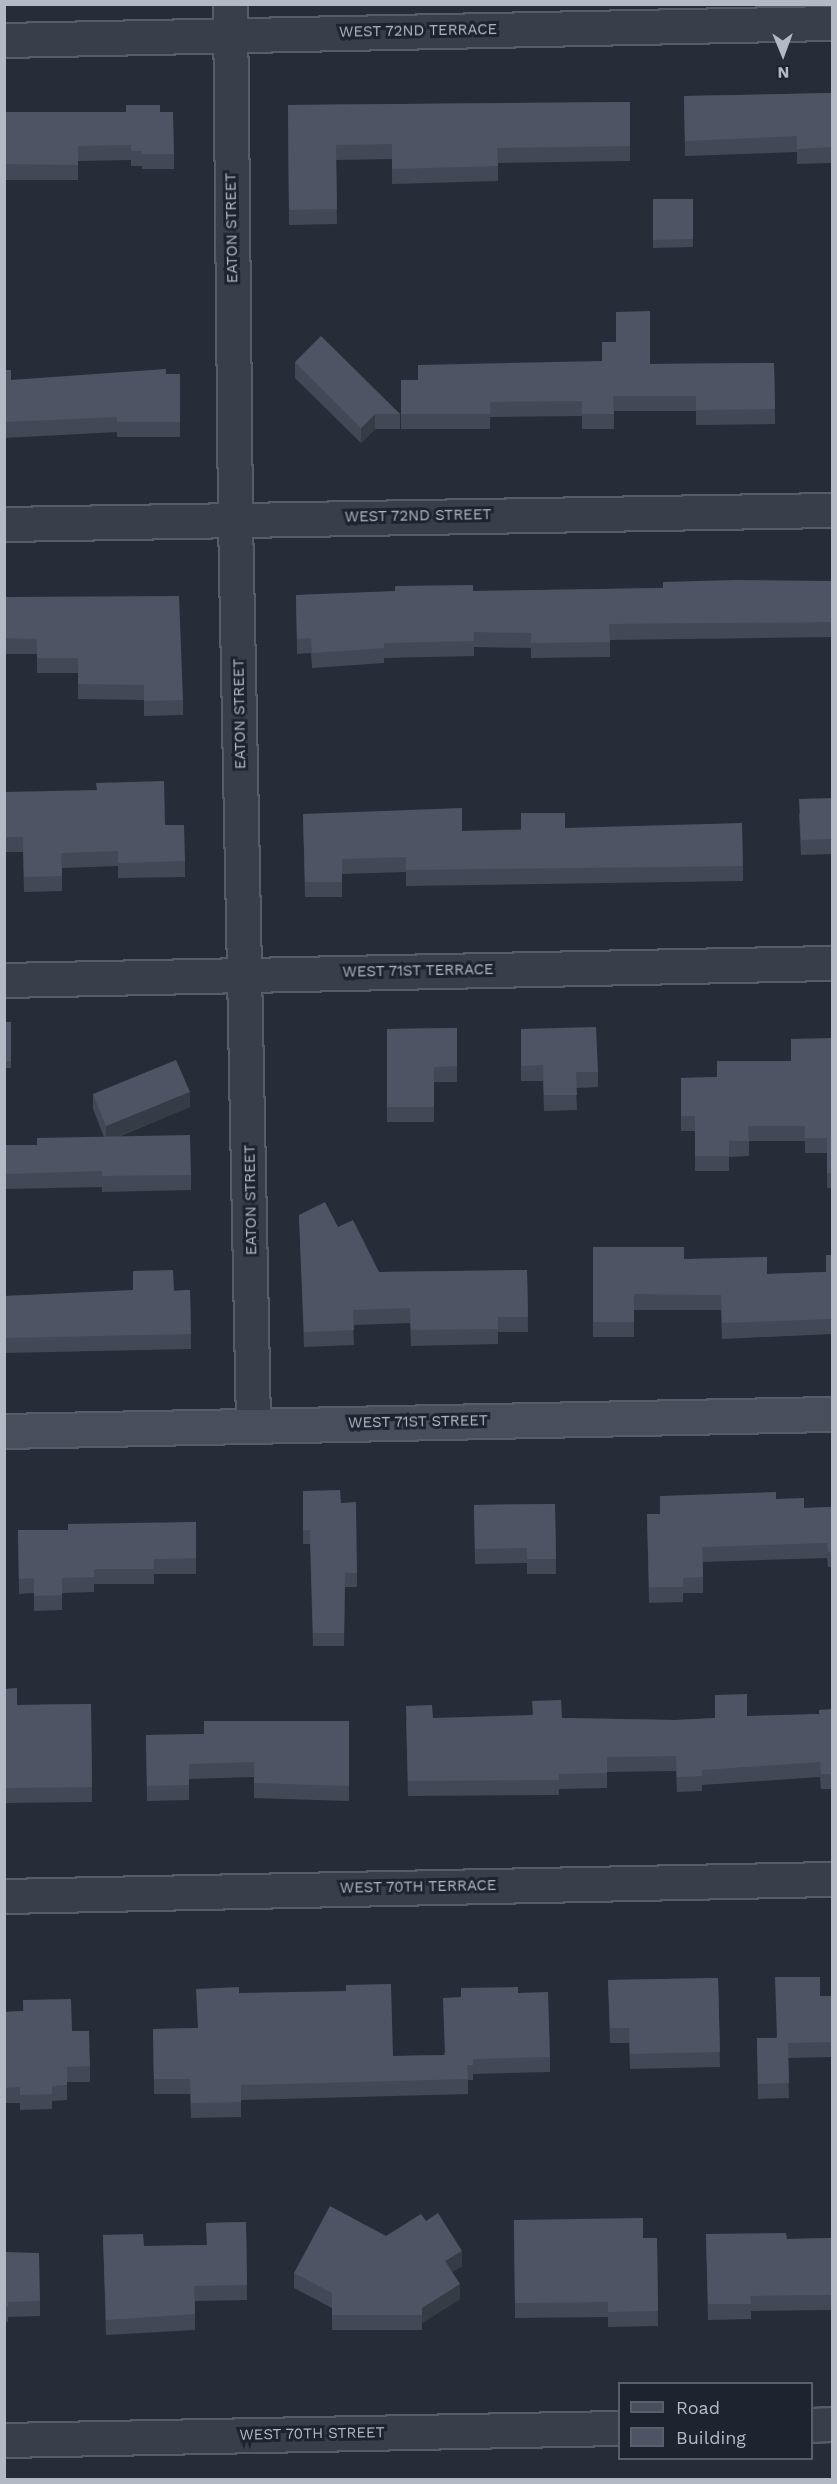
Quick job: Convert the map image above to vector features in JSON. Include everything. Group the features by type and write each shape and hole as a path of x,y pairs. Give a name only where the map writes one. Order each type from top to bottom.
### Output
{"street":[{"name":"WEST 72ND TERRACE","path":"4,40 230,20 832,23"},
{"name":"EATON STREET","path":"230,20 235,519 247,974 253,1424"},
{"name":"WEST 72ND STREET","path":"4,524 832,510"},
{"name":"WEST 71ST TERRACE","path":"4,980 832,963"},
{"name":"WEST 71ST STREET","path":"4,1431 253,1424 832,1414"},
{"name":"WEST 70TH TERRACE","path":"4,1896 832,1879"},
{"path":"813,2425 832,2424"},
{"name":"WEST 70TH STREET","path":"4,2440 618,2428"}],"building":[{"path":"832,93 832,147 797,149 797,136 685,141 684,96"},
{"path":"630,102 630,146 497,148 498,166 392,169 392,144 336,145 337,209 289,210 288,105"},
{"path":"126,105 160,105 160,112 173,112 174,154 142,154 142,151 131,151 131,145 78,146 78,165 4,164 4,112 126,112"},
{"path":"653,199 693,199 693,239 653,240"},
{"path":"650,311 650,364 774,363 775,409 696,410 696,396 613,396 614,414 582,414 582,401 490,402 490,414 401,414 401,380 418,380 418,365 602,361 602,342 616,342 616,312"},
{"path":"321,336 400,414 375,414 361,428 295,362"},
{"path":"166,369 166,374 180,374 180,422 117,422 117,417 4,422 4,370 11,370 11,380"},
{"path":"832,581 832,622 609,624 610,642 531,643 531,633 474,632 474,641 384,643 384,648 312,653 311,638 297,639 296,595 395,591 395,586 473,585 473,591 663,588 663,582"},
{"path":"179,596 183,700 144,701 144,685 78,684 78,658 37,658 37,639 4,638 4,597"},
{"path":"164,781 165,825 184,825 185,861 118,863 118,851 61,853 62,876 24,877 23,837 4,837 4,792 97,790 96,783"},
{"path":"832,798 832,839 801,840 799,799"},
{"path":"462,808 462,831 521,830 521,813 565,813 565,828 742,823 743,866 406,870 406,857 342,859 342,882 305,882 303,814"},
{"path":"4,1022 11,1022 11,1061 4,1061"},
{"path":"596,1027 598,1072 576,1072 577,1095 544,1095 543,1065 521,1066 521,1029"},
{"path":"457,1028 457,1066 434,1067 434,1107 387,1107 387,1029"},
{"path":"832,1038 832,1173 827,1173 827,1138 805,1138 805,1126 748,1126 749,1141 729,1141 729,1156 695,1156 695,1116 681,1116 681,1078 717,1077 717,1061 791,1061 791,1039"},
{"path":"176,1060 190,1092 106,1126 93,1094"},
{"path":"190,1135 191,1175 102,1176 102,1171 6,1174 6,1145 37,1145 37,1138"},
{"path":"325,1202 338,1227 353,1220 379,1272 527,1270 528,1317 498,1317 498,1329 411,1330 410,1308 353,1310 354,1330 304,1332 299,1215"},
{"path":"593,1247 684,1247 684,1259 767,1257 767,1274 826,1272 826,1255 832,1255 832,1319 722,1323 721,1295 634,1294 634,1322 593,1322"},
{"path":"173,1270 174,1291 190,1290 191,1334 4,1338 4,1296 133,1290 133,1271"},
{"path":"340,1490 341,1503 356,1502 357,1573 345,1573 344,1633 313,1633 310,1530 303,1530 303,1491"},
{"path":"776,1492 776,1499 804,1498 804,1508 832,1507 832,1552 828,1552 827,1543 702,1547 703,1577 683,1578 683,1587 649,1587 647,1514 660,1514 660,1496"},
{"path":"555,1504 556,1559 527,1559 527,1548 475,1549 474,1505"},
{"path":"196,1522 196,1558 154,1559 154,1569 94,1569 94,1577 62,1578 62,1595 34,1596 34,1578 19,1579 18,1530 68,1530 68,1524"},
{"path":"17,1688 17,1705 91,1704 92,1787 4,1788 4,1689"},
{"path":"747,1694 747,1716 819,1714 819,1710 832,1709 832,1774 821,1774 820,1762 702,1770 702,1776 677,1777 676,1756 607,1757 607,1773 559,1774 559,1780 408,1781 406,1706 432,1705 433,1718 533,1715 532,1701 561,1700 562,1718 675,1720 715,1718 715,1695"},
{"path":"204,1721 349,1721 349,1786 254,1783 254,1762 189,1764 189,1785 147,1786 146,1735 204,1734"},
{"path":"775,1977 820,1977 820,1996 832,1996 832,2042 788,2043 789,2083 758,2084 757,2038 777,2038"},
{"path":"718,1978 720,2052 630,2054 629,2028 610,2028 608,1980"},
{"path":"391,1984 393,2056 445,2055 443,1998 461,1997 461,1988 518,1987 518,1993 548,1992 550,2057 473,2059 473,2065 467,2065 468,2079 241,2085 241,2102 191,2103 190,2079 154,2079 153,2029 198,2028 196,1989 239,1987 239,1993 346,1991 346,1985"},
{"path":"71,1999 72,2031 89,2031 90,2066 67,2067 67,2085 52,2086 52,2094 20,2095 20,2087 4,2088 4,2012 24,2011 23,2000"},
{"path":"330,2206 386,2236 421,2214 426,2221 438,2213 462,2251 445,2261 460,2284 422,2308 422,2315 332,2315 332,2293 294,2273"},
{"path":"643,2218 643,2238 657,2238 658,2311 608,2312 608,2302 515,2303 514,2220"},
{"path":"246,2222 247,2285 194,2286 195,2314 106,2320 103,2235 143,2234 144,2246 207,2245 206,2223"},
{"path":"786,2233 787,2239 832,2238 832,2295 750,2296 751,2304 708,2304 706,2234"},
{"path":"4,2252 39,2253 40,2301 8,2302 8,2307 4,2307"}]}
